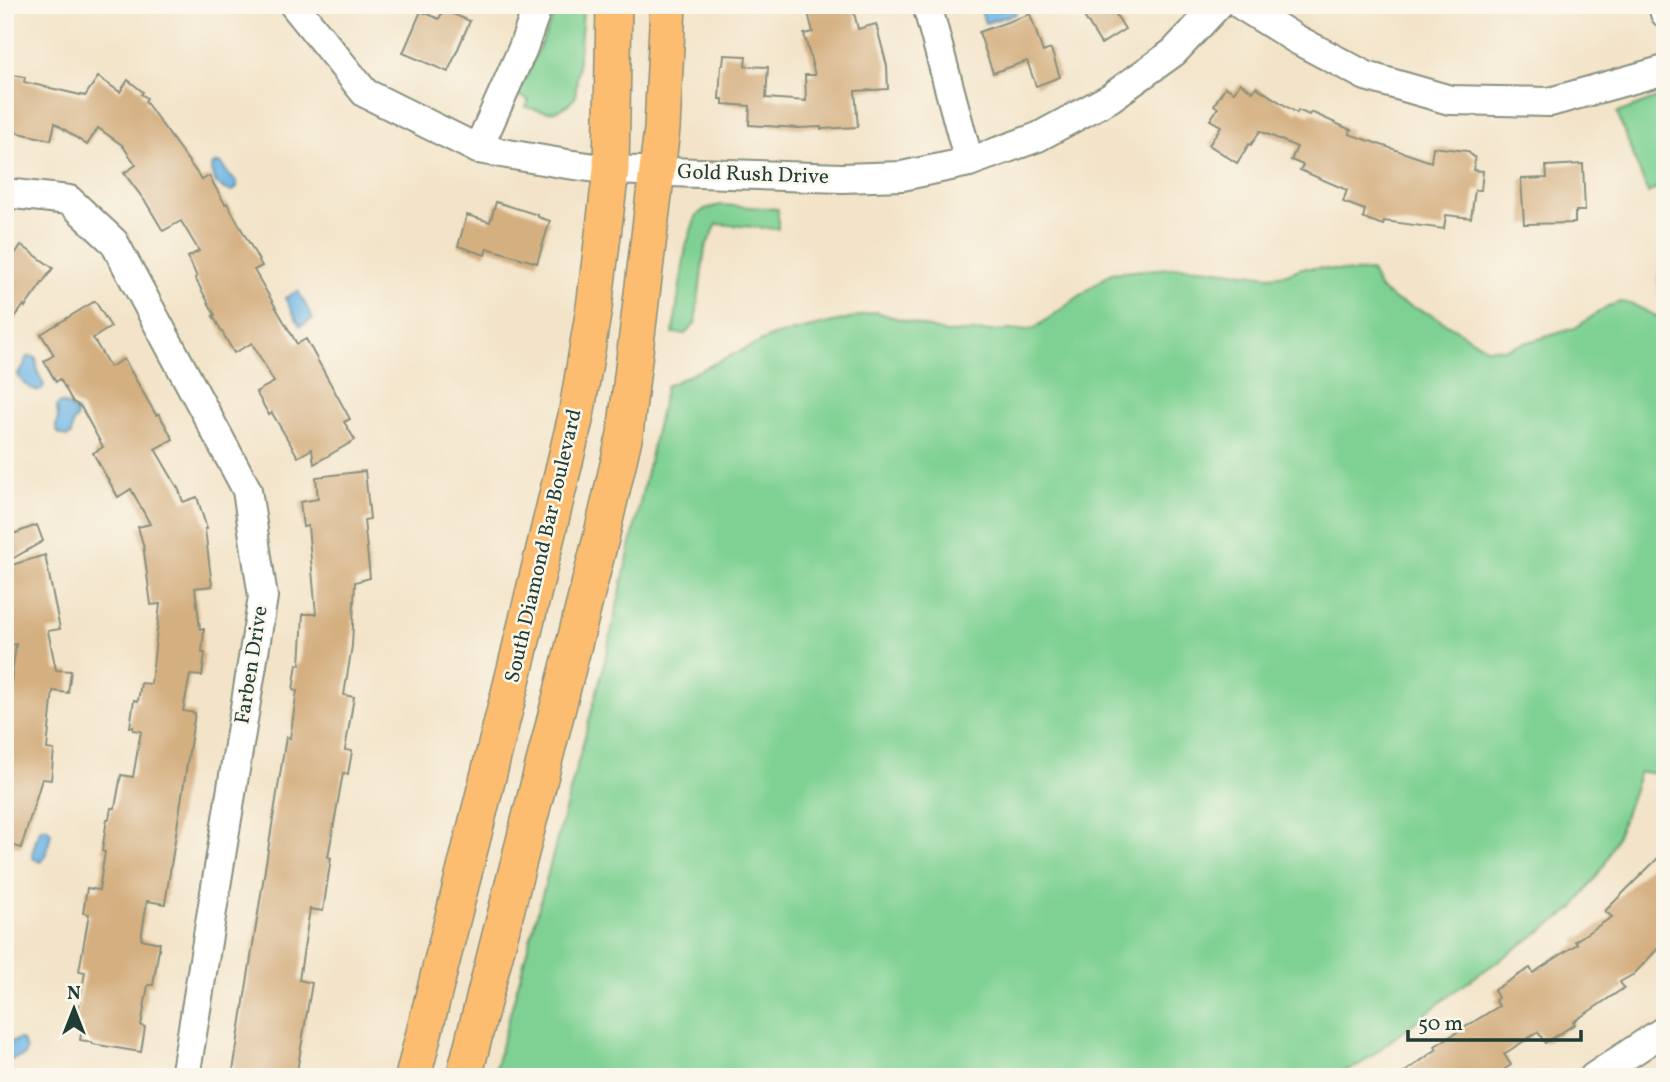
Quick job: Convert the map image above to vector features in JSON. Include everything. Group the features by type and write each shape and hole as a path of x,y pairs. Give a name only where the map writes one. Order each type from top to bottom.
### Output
{"main road":[{"name":"South Diamond Bar Boulevard","path":"413,1077 576,415 594,308 611,170 614,5"},
{"path":"464,1077 625,434 663,129 668,5"}],"street":[{"name":"Gold Rush Drive","path":"294,5 365,93 478,149 611,170 842,178 902,176 969,162 1038,137 1110,98 1174,52 1218,5"},
{"path":"478,149 523,48 538,5"},
{"path":"927,5 969,162"},
{"path":"1241,5 1296,39 1366,76 1450,100 1550,102 1665,70"},
{"path":"1663,5 1665,13"},
{"name":"Farben Drive","path":"5,192 69,200 114,242 247,490 263,597 186,1077"},
{"path":"1594,1077 1665,1030"}],"green space":[{"path":"559,5 584,5 575,98 563,108 547,112 526,107 529,100 517,95"},
{"path":"1665,95 1665,183 1648,193 1617,113"},
{"path":"720,205 778,209 778,229 717,224 705,248 695,324 685,334 673,333 686,246 696,216 705,209"},
{"path":"1665,263 1665,774 1640,772 1605,864 1574,908 1455,991 1358,1066 1326,1077 493,1077 603,669 666,386 773,336 876,312 946,333 1034,329 1111,273 1181,267 1270,276 1287,274 1301,268 1371,271 1379,288 1395,300 1432,315 1486,348 1505,349 1575,328 1608,306 1621,302 1634,305 1662,319 1659,277"}],"water":[{"path":"998,5 1013,5 1016,14 985,23 981,11"},
{"path":"219,163 237,182 233,191 221,187 213,176 211,167"},
{"path":"298,291 313,319 300,326 285,298"},
{"path":"26,358 36,358 38,373 44,385 38,391 26,385 18,374"},
{"path":"60,403 77,412 71,435 66,437 58,433 56,427 57,406"},
{"path":"41,828 51,832 46,856 40,862 33,858 32,854"},
{"path":"20,1039 26,1049 24,1056 5,1061 5,1041"}],"building":[{"path":"806,5 852,5 858,29 876,24 887,66 888,89 855,91 858,127 821,129 749,125 750,106 723,104 723,99 719,99 724,55 746,56 745,66 768,67 766,98 806,101 805,75 815,75 804,34 813,32"},
{"path":"1077,5 1110,5 1125,29 1101,44"},
{"path":"443,10 470,21 448,72 403,53 421,11 439,19"},
{"path":"1030,14 1043,52 1051,49 1060,77 1036,86 1027,61 993,73 979,32"},
{"path":"8,74 25,77 24,82 85,96 98,77 120,92 128,80 143,92 141,94 147,98 145,101 202,180 209,176 225,204 227,203 262,266 254,270 297,344 306,339 350,419 344,422 355,440 314,464 312,449 298,457 256,392 274,382 252,343 234,353 213,316 215,315 195,278 197,277 188,257 199,251 181,221 163,231 124,173 136,165 122,145 98,128 87,145 55,123 51,140 5,130 5,78 7,79"},
{"path":"1240,83 1253,92 1256,87 1297,113 1298,110 1309,115 1311,112 1351,130 1349,134 1431,162 1433,147 1467,151 1475,158 1473,170 1483,171 1481,190 1475,190 1471,218 1446,215 1444,229 1384,221 1383,225 1363,218 1365,210 1343,202 1347,190 1300,170 1303,165 1291,160 1297,147 1260,131 1237,163 1209,145 1221,126 1210,120 1218,108 1214,105 1225,87 1234,92"},
{"path":"1583,164 1585,211 1576,211 1575,223 1524,224 1521,179 1547,178 1546,166"},
{"path":"496,202 550,221 537,263 487,248 485,255 458,246 467,215 490,222"},
{"path":"21,245 53,268 5,331 5,251 13,257"},
{"path":"95,301 111,327 93,338 110,367 124,359 173,439 155,449 183,502 197,497 207,529 212,586 195,588 200,629 204,629 202,653 205,653 202,676 190,675 183,711 195,713 165,904 147,901 141,939 160,943 153,985 148,985 141,1026 145,1027 141,1052 80,1040 83,1024 76,1024 85,972 79,971 89,914 83,913 87,888 99,890 107,819 111,808 115,808 121,775 133,777 141,731 130,727 134,700 138,701 141,683 151,684 160,604 151,605 143,544 138,527 150,524 131,489 118,497 93,453 103,447 81,407 73,402 60,379 56,382 44,361 54,355 41,334"},
{"path":"365,471 370,519 364,520 370,578 355,582 352,646 344,695 354,697 345,750 352,751 348,774 343,773 328,857 331,858 323,911 310,909 299,980 312,983 296,1077 232,1077 286,737 290,738 297,691 293,690 297,664 300,665 303,614 316,614 308,526 303,527 300,502 318,499 316,477"},
{"path":"37,525 43,541 5,563 5,537"},
{"path":"45,555 60,629 48,631 56,670 71,671 68,693 53,691 47,749 54,750 51,780 42,779 21,848 5,843 5,690 10,690 16,644 5,646 5,567"},
{"path":"1665,851 1665,941 1634,974 1620,982 1624,988 1545,1043 1538,1032 1504,1054 1511,1065 1493,1077 1398,1077 1437,1049 1435,1046 1499,1006 1494,990 1530,968 1533,973 1612,917 1605,911"}]}
